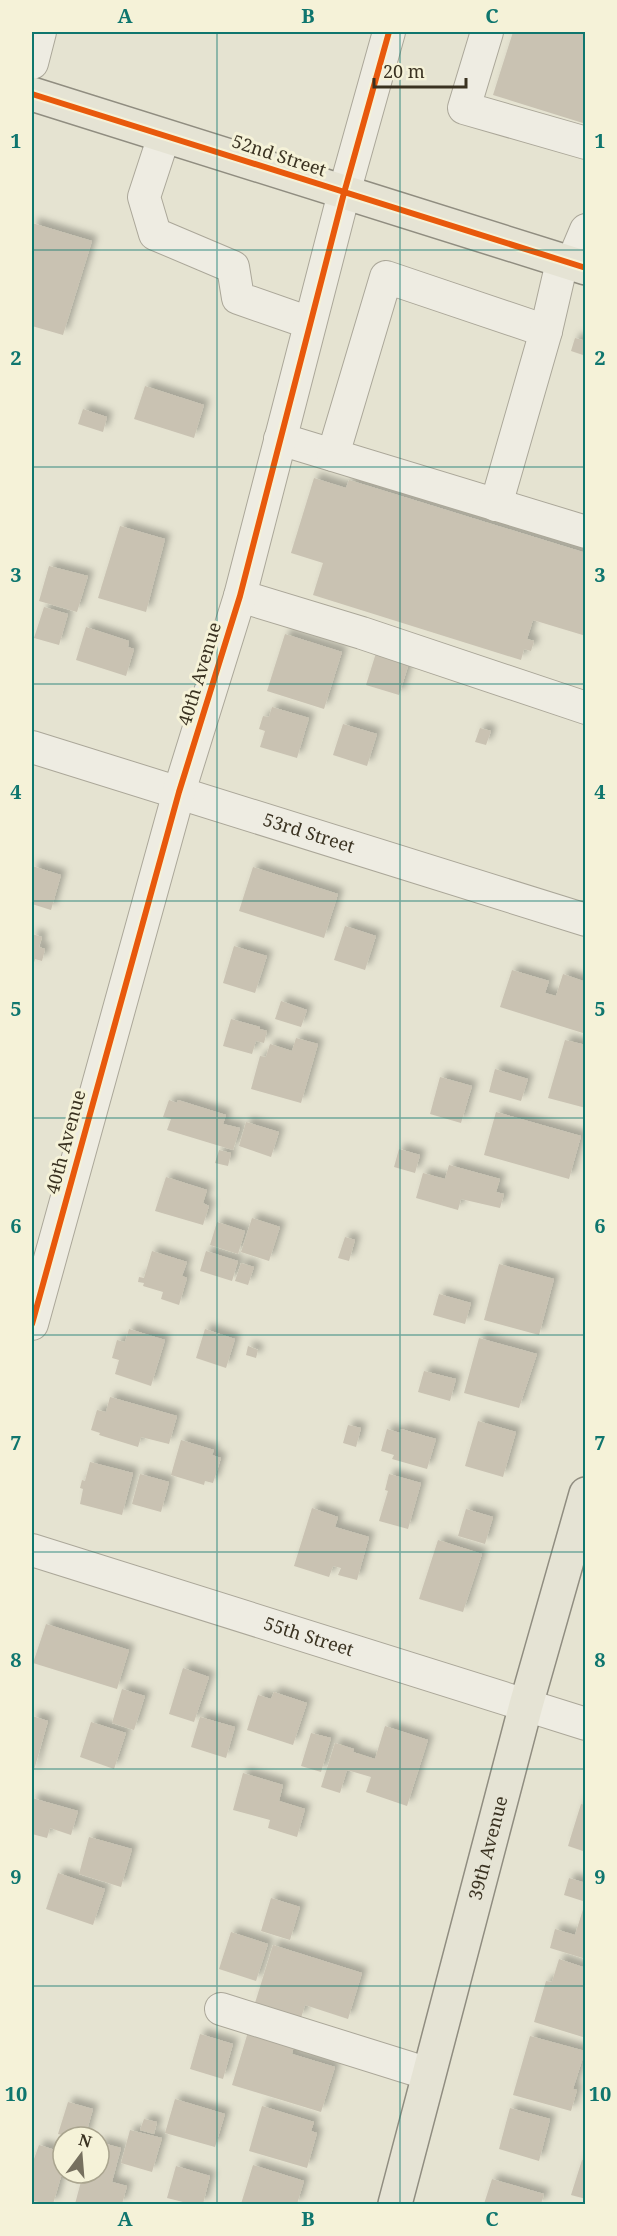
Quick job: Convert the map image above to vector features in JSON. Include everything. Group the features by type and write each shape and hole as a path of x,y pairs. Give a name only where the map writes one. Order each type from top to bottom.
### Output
{"main road":[{"name":"52nd Street","path":"32,94 573,264"},
{"name":"39th Avenue","path":"395,2205 526,1705 585,1494"}],"street":[{"path":"32,63 40,32"},
{"name":"40th Avenue","path":"32,1324 179,792 240,596 344,193 389,32"},
{"path":"487,32 464,108 585,143"},
{"path":"164,136 144,197 156,234 233,267 238,298 310,323"},
{"path":"496,505 546,331 585,230"},
{"path":"333,455 386,278 546,331"},
{"path":"280,439 496,505 584,526"},
{"path":"240,596 362,633 585,708"},
{"name":"53rd Street","path":"32,747 585,920"},
{"name":"55th Street","path":"32,1550 585,1724"},
{"path":"221,2009 429,2074"}],"building":[{"path":"513,32 586,32 586,124 493,95"},
{"path":"32,223 92,241 63,335 32,326"},
{"path":"575,338 586,341 586,356 571,351"},
{"path":"145,386 204,405 194,438 134,419"},
{"path":"83,409 107,417 103,432 78,424"},
{"path":"314,478 346,488 349,480 586,553 586,636 533,620 527,639 534,641 531,651 524,649 521,660 313,595 323,563 291,553"},
{"path":"120,526 165,539 146,612 98,598"},
{"path":"49,566 88,576 77,612 39,601"},
{"path":"44,607 68,614 59,645 34,638"},
{"path":"86,627 129,641 128,647 134,649 126,676 76,660"},
{"path":"285,634 342,652 324,709 267,691"},
{"path":"376,653 409,663 399,695 366,685"},
{"path":"272,707 309,718 297,758 260,747 265,731 259,729 263,716 269,717"},
{"path":"343,724 377,734 367,766 333,755"},
{"path":"480,728 491,731 486,745 475,742"},
{"path":"32,866 61,875 51,910 32,904"},
{"path":"253,867 338,894 324,938 239,911"},
{"path":"345,926 376,936 365,970 334,960"},
{"path":"32,934 42,937 39,947 45,949 42,961 35,959 32,970"},
{"path":"234,946 267,956 255,993 223,983"},
{"path":"512,970 549,981 545,993 556,996 563,974 586,982 586,1034 500,1007"},
{"path":"281,1001 307,1010 301,1027 275,1019"},
{"path":"231,1019 267,1031 264,1043 256,1041 252,1054 223,1046"},
{"path":"296,1038 318,1044 301,1103 251,1089 260,1056 266,1057 270,1044 292,1051"},
{"path":"565,1040 586,1045 586,1108 548,1098"},
{"path":"495,1069 528,1079 521,1101 489,1092"},
{"path":"440,1077 472,1086 461,1123 430,1114"},
{"path":"169,1100 177,1103 178,1100 226,1115 223,1124 240,1128 233,1150 167,1130 171,1119 163,1117"},
{"path":"496,1112 581,1136 569,1179 484,1155"},
{"path":"246,1122 279,1132 271,1157 239,1146"},
{"path":"399,1149 420,1155 415,1173 394,1167"},
{"path":"219,1150 231,1153 228,1166 215,1163"},
{"path":"449,1165 500,1179 496,1192 504,1194 500,1208 461,1199 458,1210 416,1198 423,1173 445,1179"},
{"path":"166,1177 207,1190 203,1203 209,1206 203,1225 155,1211"},
{"path":"252,1218 280,1227 269,1261 241,1252"},
{"path":"217,1222 245,1231 238,1254 210,1245"},
{"path":"345,1237 355,1240 349,1261 338,1258"},
{"path":"152,1251 187,1262 182,1276 187,1278 179,1305 161,1299 163,1292 143,1286 144,1283 138,1282 139,1277 144,1278"},
{"path":"206,1251 238,1261 232,1281 200,1271"},
{"path":"241,1263 254,1267 248,1285 235,1281"},
{"path":"499,1264 554,1279 539,1335 484,1320"},
{"path":"439,1294 471,1303 465,1324 433,1315"},
{"path":"129,1329 165,1340 151,1386 115,1374 119,1360 112,1358 117,1340 125,1342"},
{"path":"205,1329 235,1339 226,1368 196,1358"},
{"path":"479,1338 537,1354 519,1408 464,1393"},
{"path":"248,1346 258,1350 256,1358 246,1355"},
{"path":"424,1371 456,1379 450,1401 418,1392"},
{"path":"110,1397 177,1416 169,1444 141,1437 138,1447 99,1435 100,1433 91,1430 97,1410 106,1412"},
{"path":"478,1421 516,1432 503,1477 465,1466"},
{"path":"348,1425 361,1428 356,1447 343,1443"},
{"path":"387,1429 400,1433 401,1429 436,1439 427,1469 392,1459 394,1455 381,1451"},
{"path":"181,1440 214,1450 212,1455 221,1458 213,1483 205,1481 204,1485 171,1475"},
{"path":"90,1462 133,1473 122,1515 80,1504 83,1489 80,1488 82,1480 85,1481"},
{"path":"140,1474 169,1482 161,1512 132,1504"},
{"path":"389,1474 421,1483 408,1529 379,1521 388,1491 385,1490"},
{"path":"312,1508 338,1517 335,1527 369,1537 357,1580 338,1575 341,1568 333,1566 329,1577 294,1566"},
{"path":"466,1509 493,1517 485,1544 458,1536"},
{"path":"438,1540 482,1554 463,1612 419,1599"},
{"path":"46,1624 129,1650 117,1689 33,1663"},
{"path":"183,1668 209,1677 194,1722 169,1714"},
{"path":"122,1689 145,1696 134,1730 112,1723"},
{"path":"274,1692 307,1703 293,1745 247,1730 258,1695 271,1699"},
{"path":"32,1716 48,1721 32,1777"},
{"path":"200,1717 235,1727 226,1758 191,1747"},
{"path":"91,1722 126,1733 114,1769 80,1757"},
{"path":"385,1726 428,1740 407,1806 366,1792 371,1777 347,1770 340,1793 321,1787 335,1743 375,1759"},
{"path":"311,1733 331,1738 321,1772 301,1766"},
{"path":"243,1773 283,1785 279,1801 305,1809 297,1837 268,1828 270,1820 233,1810"},
{"path":"32,1798 78,1811 71,1835 50,1828 47,1838 32,1834"},
{"path":"581,1804 586,1805 586,1852 568,1846"},
{"path":"89,1837 132,1849 121,1887 79,1874"},
{"path":"58,1873 105,1889 93,1925 46,1909"},
{"path":"569,1878 586,1883 586,1902 564,1895"},
{"path":"271,1898 300,1907 290,1940 261,1931"},
{"path":"585,1903 586,1959 550,1948 555,1929 575,1935"},
{"path":"231,1932 268,1944 256,1981 219,1969"},
{"path":"273,1945 362,1973 348,2019 305,2005 301,2018 255,2003"},
{"path":"559,1959 586,1968 586,2038 534,2022 546,1981 552,1982"},
{"path":"248,2032 294,2046 292,2054 335,2067 321,2112 232,2085"},
{"path":"200,2034 233,2044 223,2079 190,2069"},
{"path":"530,2036 585,2051 573,2089 577,2090 571,2111 513,2095"},
{"path":"175,2099 225,2114 215,2147 165,2133"},
{"path":"68,2102 93,2109 88,2125 61,2125"},
{"path":"262,2106 314,2122 311,2131 317,2133 307,2168 249,2151"},
{"path":"510,2108 550,2119 539,2161 499,2149"},
{"path":"144,2119 157,2122 154,2134 140,2130"},
{"path":"130,2130 162,2138 152,2172 121,2163"},
{"path":"39,2145 51,2149 51,2185 59,2185 53,2204 32,2201 32,2158 34,2159"},
{"path":"111,2145 121,2148 112,2182 127,2186 122,2204 75,2204 80,2185 111,2185"},
{"path":"582,2160 586,2161 586,2199 571,2195"},
{"path":"253,2165 304,2181 297,2204 241,2204"},
{"path":"176,2166 210,2176 203,2204 191,2204 167,2198"},
{"path":"492,2179 544,2194 541,2204 484,2204"}],"cycle path":[{"path":"32,1324 179,792 240,596 344,193 389,32"},
{"path":"32,94 586,268"}]}
